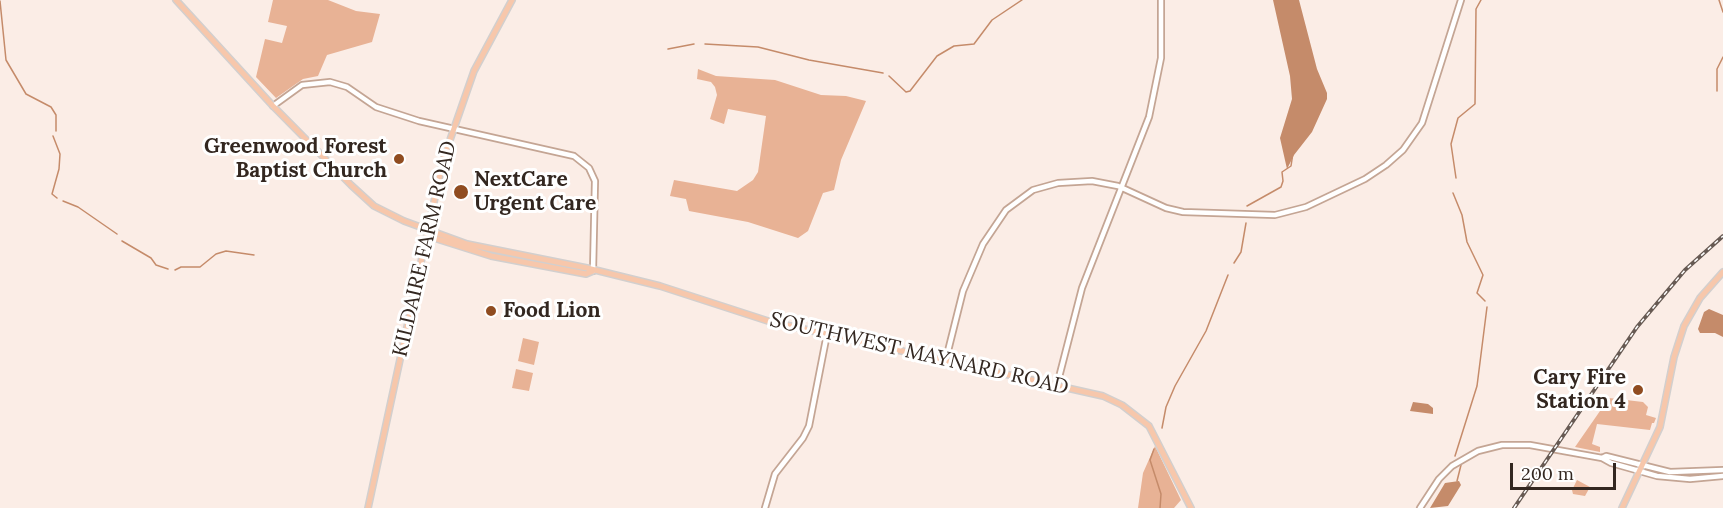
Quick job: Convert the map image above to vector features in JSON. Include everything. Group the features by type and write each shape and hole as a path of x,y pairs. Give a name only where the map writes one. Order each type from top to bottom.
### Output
{"main road":[{"path":"176,0 273,106 374,206 427,231"},
{"name":"KILDAIRE FARM ROAD","path":"368,508 427,231 452,129 474,71 512,0"},
{"name":"SOUTHWEST MAYNARD ROAD","path":"427,231 434,238 491,256 586,274 593,271"},
{"name":"SOUTHWEST MAYNARD ROAD","path":"427,231 467,244 670,289 739,314 1103,396 1136,414 1156,436 1191,508"},
{"path":"491,256 495,254 524,256"},
{"path":"1622,508 1662,420 1674,357 1684,326 1700,298 1723,272"}],"street":[{"path":"1057,385 1082,288 1140,145 1154,97 1162,46 1161,0"},
{"path":"946,359 970,271 983,244 1006,210 1033,190 1058,183 1092,181 1122,188 1152,202 1183,212 1269,215 1298,210 1365,178 1403,150 1422,123 1461,0"},
{"path":"273,106 303,85 330,82 347,87 380,109 452,129 572,156 586,165 593,175 595,186 593,271"},
{"path":"765,508 775,474 803,438 809,426 827,334"},
{"path":"1420,508 1447,471 1467,456 1489,447 1530,445 1602,458 1606,456 1641,470 1681,478 1723,476"},
{"path":"1641,470 1687,473 1723,470"}],"shaded area":[{"path":"273,0 328,0 356,11 380,14 372,42 327,55 318,76 303,79 276,98 256,77 265,39 282,43 287,26 268,22"},
{"path":"1273,0 1299,0 1317,69 1327,93 1327,99 1312,132 1294,155 1287,169 1280,138 1292,99 1290,76"},
{"path":"698,69 716,76 775,80 821,95 846,96 866,101 841,160 834,190 823,193 808,231 798,238 748,222 689,211 686,199 670,196 674,180 737,191 753,180 758,172 766,116 728,109 724,124 710,119 717,95 711,82 697,79"},
{"path":"1709,309 1723,315 1723,337 1715,333 1700,333 1698,329 1704,312"},
{"path":"523,338 539,342 534,365 518,361"},
{"path":"516,369 533,373 529,391 512,388"},
{"path":"1609,398 1643,402 1648,407 1646,415 1656,418 1650,430 1597,424 1592,444 1600,447 1600,452 1575,447"},
{"path":"1413,402 1428,404 1433,408 1433,414 1410,411"},
{"path":"1155,446 1181,500 1174,508 1138,508 1143,473"},
{"path":"1577,480 1590,487 1585,496 1573,494 1572,490"},
{"path":"1459,481 1461,485 1448,506 1430,508 1445,483"}],"waterway":[{"path":"889,76 906,92 910,91 937,56 954,46 974,44 992,20 1022,0"},
{"path":"1456,178 1451,144 1458,118 1475,104 1476,9 1481,0"},
{"path":"1719,0 1723,12"},
{"path":"0,1 6,60 26,94 51,107 56,115 56,131"},
{"path":"668,49 694,44"},
{"path":"705,44 758,47 809,60 883,73"},
{"path":"1717,91 1717,69 1723,57"},
{"path":"53,136 60,154 59,169 52,194 57,198"},
{"path":"1247,206 1281,187 1282,172 1291,166 1293,153"},
{"path":"1453,193 1462,215 1467,242 1483,275 1477,293 1485,301"},
{"path":"63,201 78,207 117,234"},
{"path":"1234,263 1241,252 1246,223"},
{"path":"122,241 151,258 156,265 168,269"},
{"path":"175,270 181,267 200,267 216,254 226,251 254,255"},
{"path":"1162,428 1166,407 1175,386 1206,331 1228,275"},
{"path":"1455,456 1477,386 1487,307"},
{"path":"1154,449 1150,460 1161,494 1160,508"},
{"path":"1457,481 1461,465"}],"railway":[{"path":"1514,508 1637,327 1685,270 1723,236"}],"place":[{"name":"Greenwood Forest Baptist Church","path":"399,159"},
{"name":"NextCare Urgent Care","path":"461,192"},
{"name":"Food Lion","path":"491,311"},
{"name":"Cary Fire Station 4","path":"1638,390"}]}
